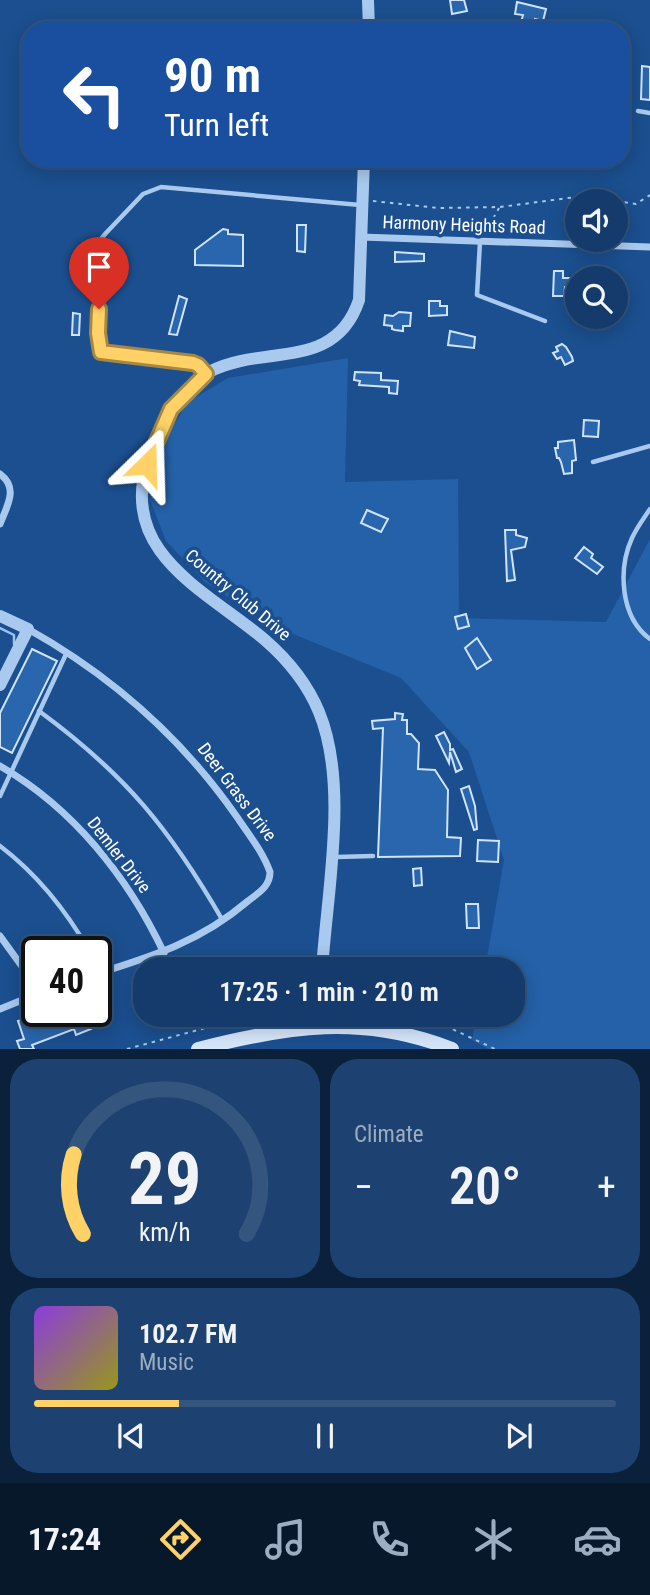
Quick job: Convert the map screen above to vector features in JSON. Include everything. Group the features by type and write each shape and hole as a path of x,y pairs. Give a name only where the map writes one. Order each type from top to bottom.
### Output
{"main road":[{"path":"205,1048 290,1027"},
{"path":"353,1027 417,1038 452,1049"}],"street":[{"path":"368,0 369,21"},
{"name":"Country Club Drive","path":"323,957 334,776 329,743 319,711 301,676 267,641 178,574 149,533 143,506 144,477 154,444 171,409 206,374 229,364 308,351 331,340 354,316 359,300 363,168"},
{"name":"Harmony Heights Road","path":"361,237 650,247"},
{"path":"0,474 10,485 11,496 0,524"},
{"name":"Deer Grass Drive","path":"0,616 67,652 142,709 182,748 225,800 265,859 270,872 268,884 223,921 195,939 164,953 112,970"},
{"path":"0,685 28,629"},
{"name":"Demler Drive","path":"0,766 59,809 90,839 135,900 164,953"},
{"path":"0,936 21,965"},
{"path":"0,1009 21,1000"}],"lane":[{"path":"638,111 650,113"},
{"path":"79,265 143,194 161,187 361,203"},
{"path":"480,242 477,295 545,321"},
{"path":"99,309 98,333 101,352 193,363 206,374"},
{"path":"593,462 650,446"},
{"path":"650,509 631,539 624,577 629,608 642,634 650,639"},
{"path":"0,796 67,652"},
{"path":"38,711 103,762 150,811 187,859 223,921"},
{"path":"0,846 53,898 79,936"},
{"path":"331,857 373,856"}],"path":[{"path":"628,203 636,204 650,195"},
{"path":"361,203 438,208 500,207 565,198"},
{"path":"492,242 491,230 500,207"},
{"path":"127,1049 209,1027"},
{"path":"446,1027 495,1049"}],"shaded area":[{"path":"348,358 345,482 458,479 459,618 606,622 650,539 650,1049 488,1049 472,1040 475,1027 525,1027 525,957 487,957 504,860 469,752 401,678 271,625 205,582 166,541 150,500 157,453 188,402 228,378"}],"building":[{"path":"450,0 464,0 467,11 452,14"},
{"path":"517,2 546,9 543,21 521,21 523,15 515,14"},
{"path":"642,66 650,67 650,100 641,99"},
{"path":"297,225 306,225 305,252 297,251"},
{"path":"223,229 228,230 228,234 243,235 243,266 195,265 195,250"},
{"path":"395,252 424,254 424,261 395,262"},
{"path":"554,271 563,271 564,296 553,296"},
{"path":"179,296 187,299 177,335 169,334"},
{"path":"429,301 440,301 440,306 447,306 447,315 429,316"},
{"path":"399,312 411,313 410,326 403,326 403,331 384,325 385,315 393,316"},
{"path":"73,313 80,314 79,335 72,335"},
{"path":"450,331 475,337 474,348 448,345"},
{"path":"562,344 573,361 565,365 561,357 557,359 553,353 558,351 556,347"},
{"path":"355,372 381,373 381,380 398,381 397,394 389,393 389,387 359,385 360,381 354,380"},
{"path":"584,420 599,421 598,437 583,436"},
{"path":"574,440 576,460 572,461 572,473 564,474 555,448 558,448 558,442"},
{"path":"367,510 388,519 381,532 361,523"},
{"path":"505,530 516,530 516,535 527,538 525,547 511,550 515,580 507,581"},
{"path":"584,547 593,554 591,558 603,567 597,574 575,558"},
{"path":"466,614 469,626 458,629 455,617"},
{"path":"477,638 491,660 477,669 465,648"},
{"path":"32,649 57,661 12,753 0,747 0,713"},
{"path":"395,713 403,714 402,720 407,720 407,734 411,734 419,743 418,769 435,770 448,790 447,837 461,838 460,856 378,857 383,728 373,729 372,721 395,719"},
{"path":"444,732 450,750 453,749 462,769 456,772 450,752 449,763 436,736"},
{"path":"469,786 475,806 477,829 474,830 461,789"},
{"path":"478,840 499,841 498,862 477,861"},
{"path":"421,868 422,885 414,886 413,869"},
{"path":"466,904 478,904 479,928 467,928"},
{"path":"21,1020 21,1027 91,1029 76,1035 74,1029 32,1045 34,1049 20,1049 17,1041 24,1039 18,1021"}],"waterway":[{"path":"0,628 14,635 14,644"}],"route":[{"path":"99,309 98,333 100,350 104,354 193,363 206,374 171,409 147,464"}]}
